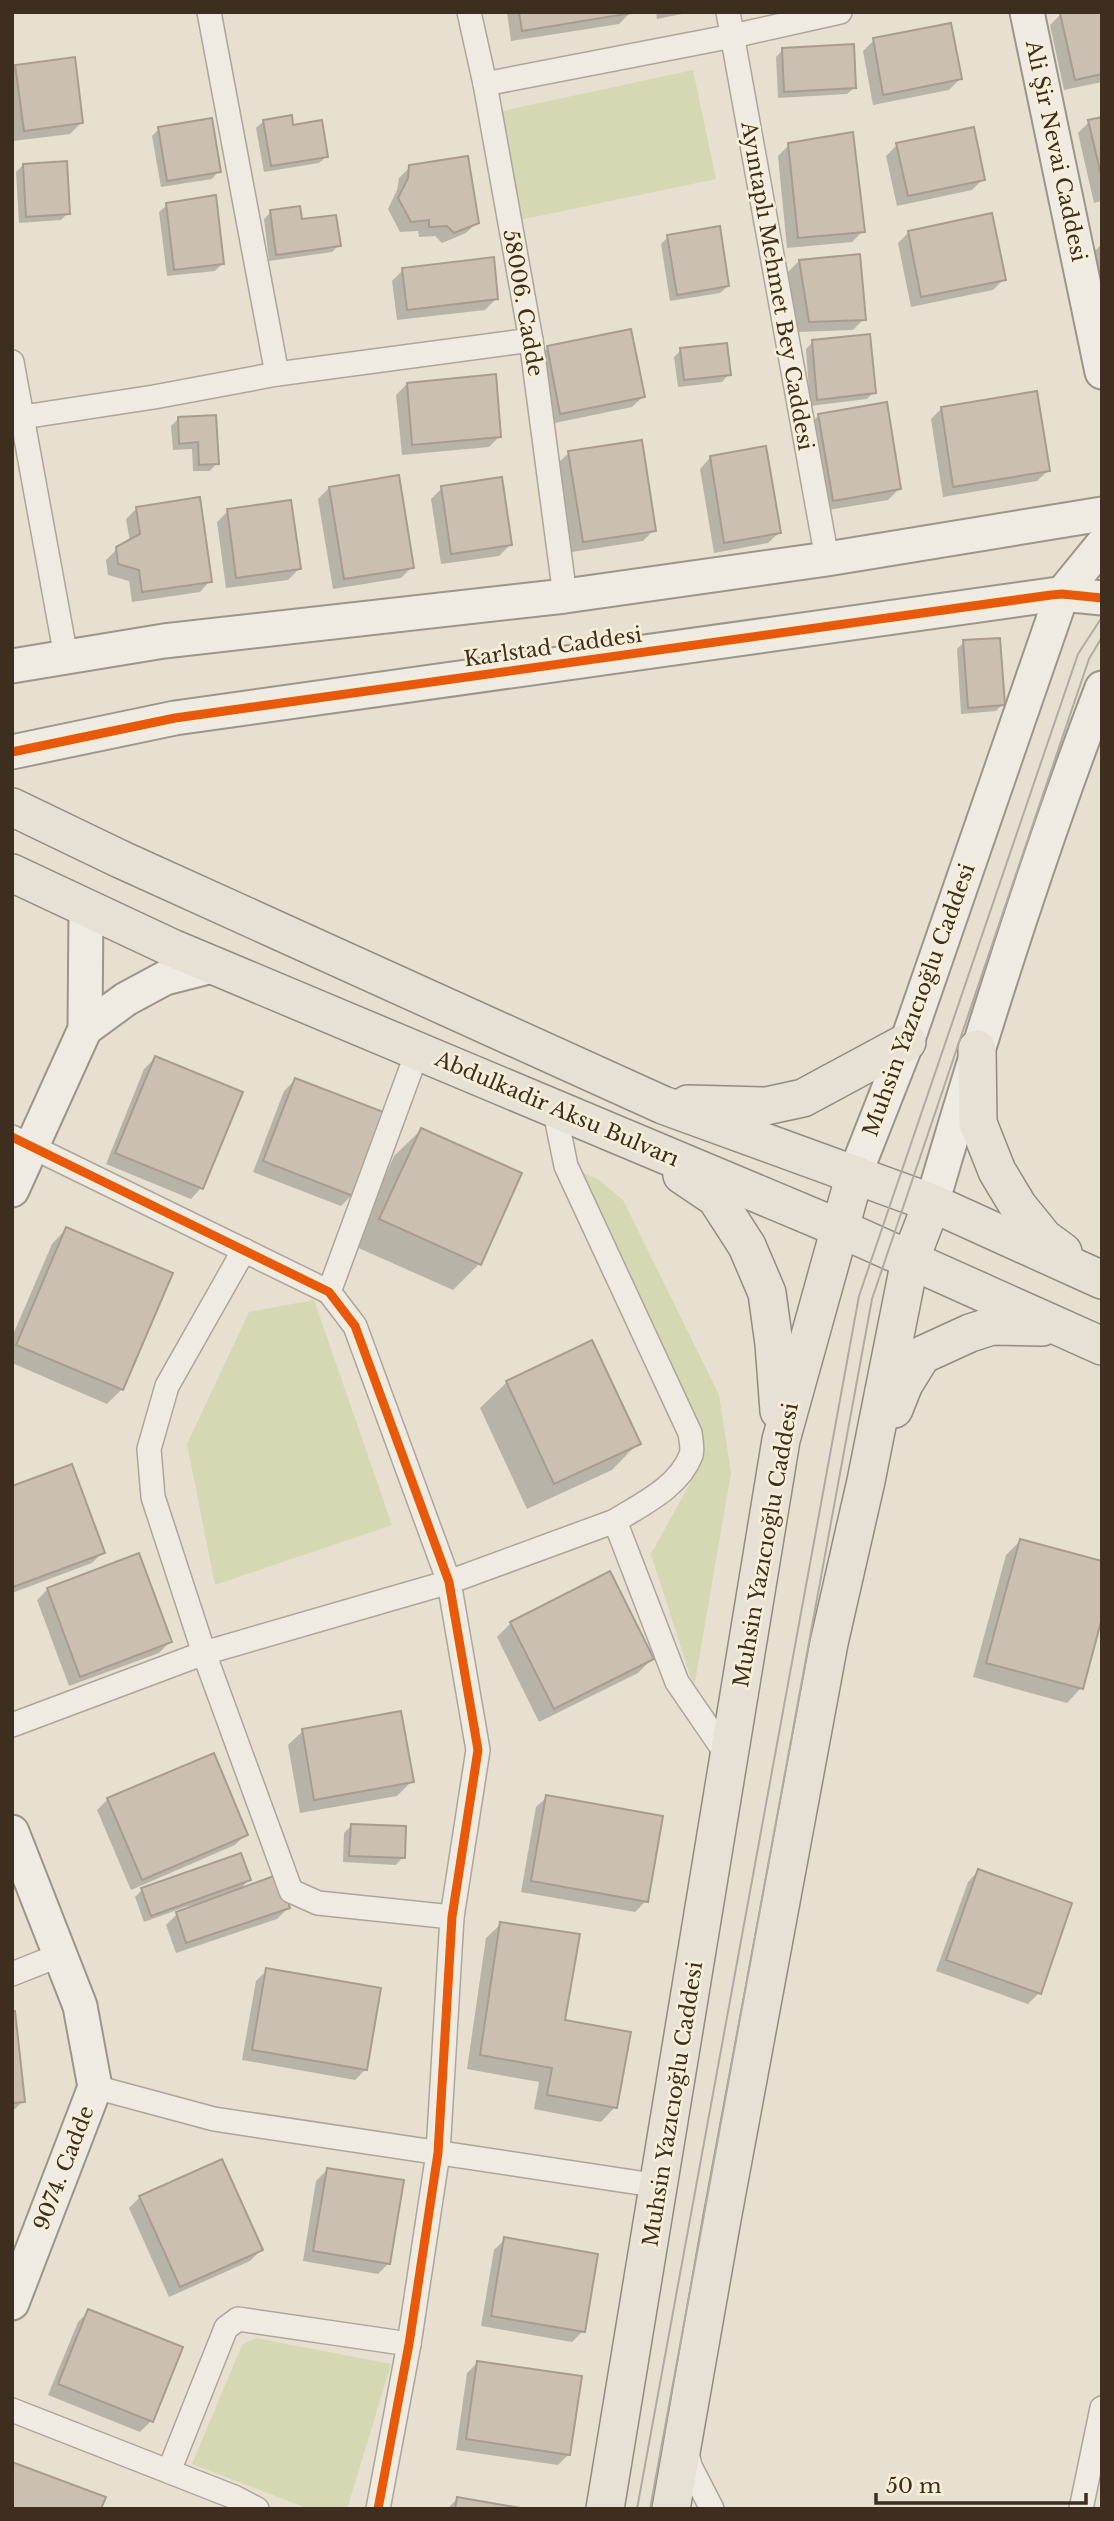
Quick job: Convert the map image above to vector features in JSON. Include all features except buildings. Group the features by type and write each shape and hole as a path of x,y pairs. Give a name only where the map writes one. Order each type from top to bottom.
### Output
{"main road":[{"path":"12,807 120,859 663,1105 932,1203 1098,1278"},
{"name":"Abdulkadir Aksu Bulvarı","path":"12,873 216,965 839,1228 1102,1346"},
{"path":"663,1105 766,1105 803,1098 906,1042"},
{"path":"977,1049 978,1124 997,1171 1018,1206 1044,1238 1098,1278"},
{"path":"632,1140 716,1198 747,1246 767,1293 774,1344 781,1440"},
{"name":"Muhsin Yazıcıoğlu Caddesi","path":"606,2509 781,1440 855,1174"},
{"path":"671,2509 829,1643 866,1481 910,1260 932,1203"},
{"path":"866,1481 904,1384 922,1355 992,1326 1060,1328"}],"street":[{"path":"209,12 277,374"},
{"name":"58006. Cadde","path":"469,12 485,84 531,340 565,596"},
{"name":"Ayıntaplı Mehmet Bey Caddesi","path":"728,12 827,559"},
{"path":"485,84 733,36 840,12"},
{"name":"Ali Şir Nevai Caddesi","path":"1027,12 1102,372"},
{"path":"19,410 154,397 277,374 531,340"},
{"path":"12,362 66,657"},
{"path":"12,666 164,641 565,596 827,559 1102,514"},
{"name":"Muhsin Yazıcıoğlu Caddesi","path":"855,1174 906,1042 1062,594 1102,545"},
{"name":"Karlstad Caddesi","path":"12,752 175,718 1062,594 1102,598"},
{"path":"932,1203 977,1049 1063,789 1102,688"},
{"path":"85,1028 86,908"},
{"path":"12,1190 22,1142 85,1028 126,999 165,978 216,965"},
{"path":"329,1293 418,1050"},
{"path":"12,1725 204,1653 449,1582 615,1521 666,1488 681,1473 692,1453 690,1433 566,1166 554,1107"},
{"path":"22,1142 329,1293 355,1325 449,1582 478,1751 452,1917 438,2153 409,2344 378,2509"},
{"path":"244,1250 167,1386 149,1448 153,1497 204,1653 291,1891 318,1903 452,1917"},
{"path":"615,1521 677,1682 729,1758"},
{"name":"9074. Cadde","path":"12,1832 80,2006 95,2088 12,2304"},
{"path":"12,1974 60,1955"},
{"path":"95,2088 214,2119 660,2186"},
{"path":"169,2471 226,2328 238,2319 409,2344"},
{"path":"1081,2509 1102,2408"},
{"path":"12,2410 169,2471 257,2509"},
{"path":"684,2438 690,2466 712,2509"}],"green space":[{"path":"693,70 716,179 520,220 498,112"},
{"path":"574,1168 599,1180 623,1200 719,1395 731,1473 694,1688 651,1554 698,1469 697,1443"},
{"path":"314,1300 392,1525 215,1585 187,1444 249,1312"},
{"path":"256,2338 391,2364 347,2509 309,2509 192,2464 242,2345"}],"tram line":[{"path":"637,2509 859,1296 1078,654 1102,617"},
{"path":"650,2509 872,1299 1089,659 1102,637"}],"cycle path":[{"path":"12,752 175,718 1051,595 1102,598"},
{"path":"12,1137 329,1292 355,1326 449,1582 478,1750 452,1917 438,2153 409,2344 378,2509"}]}
